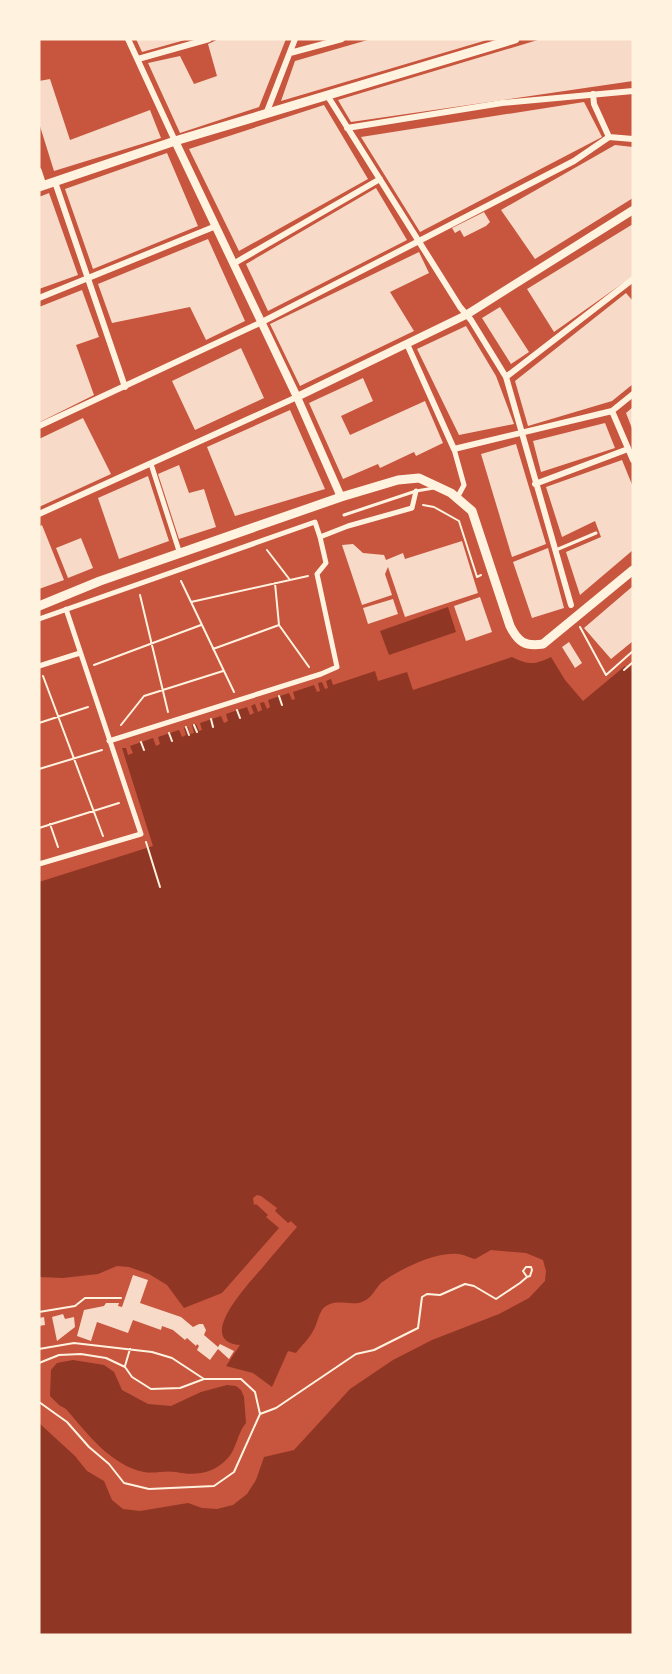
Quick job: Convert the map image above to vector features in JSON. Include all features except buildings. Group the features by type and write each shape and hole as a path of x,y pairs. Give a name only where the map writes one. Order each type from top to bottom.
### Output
{"main road":[{"path":"41,186 176,141 515,39"},
{"path":"39,606 100,581 341,496 398,480 419,478 457,498 472,511 515,636 522,643 531,646 543,644 633,570"}],"street":[{"path":"128,39 297,397 341,496"},
{"path":"138,59 209,39"},
{"path":"266,114 295,39"},
{"path":"290,53 342,39"},
{"path":"347,128 502,103 633,91"},
{"path":"592,94 594,104 609,137"},
{"path":"327,95 506,377 571,604"},
{"path":"39,426 262,322 574,161 609,137 633,139"},
{"path":"39,170 41,186"},
{"path":"233,264 380,179"},
{"path":"55,182 125,387"},
{"path":"39,514 297,397 466,315 633,210"},
{"path":"39,298 216,226"},
{"path":"506,377 633,279"},
{"path":"407,344 454,449 464,485 457,498"},
{"path":"454,449 612,411 633,394"},
{"path":"612,411 633,460"},
{"path":"536,484 628,449"},
{"path":"151,464 180,554"},
{"path":"320,537 348,526 412,508 416,491"},
{"path":"39,619 315,522 326,564 317,574 337,667 170,721 110,744"},
{"path":"39,864 141,834 66,609"},
{"path":"39,666 80,653"}],"lane":[{"path":"344,515 416,491 441,489"},
{"path":"555,550 596,533"}],"path":[{"path":"412,508 423,505 434,507 459,521 477,577 492,572"},
{"path":"260,541 290,580"},
{"path":"175,570 238,700"},
{"path":"191,602 317,574"},
{"path":"137,583 170,721"},
{"path":"275,583 279,625 315,676"},
{"path":"575,618 606,675 633,651"},
{"path":"85,668 201,625"},
{"path":"213,649 279,625"},
{"path":"624,670 632,662 626,657"},
{"path":"39,666 106,844"},
{"path":"39,770 110,744 144,696 223,671"},
{"path":"279,696 282,705"},
{"path":"39,723 97,704"},
{"path":"237,710 240,718"},
{"path":"211,719 213,727"},
{"path":"194,725 197,732"},
{"path":"186,727 189,735"},
{"path":"170,733 172,741"},
{"path":"141,742 144,750"},
{"path":"39,828 129,800"},
{"path":"50,824 61,857"},
{"path":"141,834 146,842 160,887"},
{"path":"260,1414 276,1408 356,1354 374,1350 418,1328 422,1297 427,1294 440,1295 465,1284 474,1286 496,1299 527,1277"},
{"path":"39,1312 75,1306 85,1298 121,1298"},
{"path":"39,1349 74,1343 130,1349 172,1358 204,1379"},
{"path":"125,1367 130,1349"},
{"path":"39,1363 59,1355 81,1354 106,1358 125,1367 132,1377 151,1389 180,1388 204,1379 241,1379 255,1392 260,1414 234,1472 214,1486 187,1485 149,1489 124,1482 67,1422 39,1402"}],"shaded area":[{"path":"448,607 456,632 389,655 380,631"},
{"path":"512,657 532,663 551,657 565,680 583,701 625,666 627,669 633,664 633,1635 39,1635 39,1423 75,1456 87,1471 104,1481 112,1500 123,1509 140,1511 188,1503 202,1508 217,1509 233,1505 247,1494 256,1480 264,1457 294,1450 350,1389 393,1360 432,1340 499,1314 529,1298 545,1281 546,1271 543,1260 526,1253 491,1250 475,1259 460,1254 449,1254 418,1262 381,1283 366,1300 355,1303 332,1303 322,1310 316,1326 296,1353 288,1351 272,1387 253,1373 226,1366 240,1345 227,1341 222,1333 223,1322 238,1297 297,1227 291,1221 288,1223 275,1211 277,1208 261,1196 257,1195 253,1198 254,1205 256,1204 268,1215 266,1217 279,1228 222,1293 184,1308 167,1285 149,1274 129,1267 117,1266 98,1274 63,1278 39,1277 39,882 153,846 122,748 126,748 128,755 133,753 130,746 153,738 156,746 160,744 158,737 179,730 182,737 186,735 184,728 188,727 190,734 194,733 192,725 196,724 199,731 202,730 200,723 221,716 224,723 228,721 226,714 247,707 250,715 254,713 251,706 255,704 258,712 262,710 260,703 264,702 267,709 270,707 268,700 289,693 292,700 295,699 293,692 314,685 317,692 320,691 318,683 322,682 325,689 328,688 326,681 331,679 333,685 375,671 378,681 407,672 413,690"},
{"path":"73,1360 104,1365 114,1372 122,1390 148,1404 171,1406 201,1392 227,1385 236,1386 244,1397 246,1423 230,1455 222,1464 209,1471 196,1474 144,1472 132,1468 120,1463 100,1447 66,1409 50,1396 51,1370 57,1363"}]}
